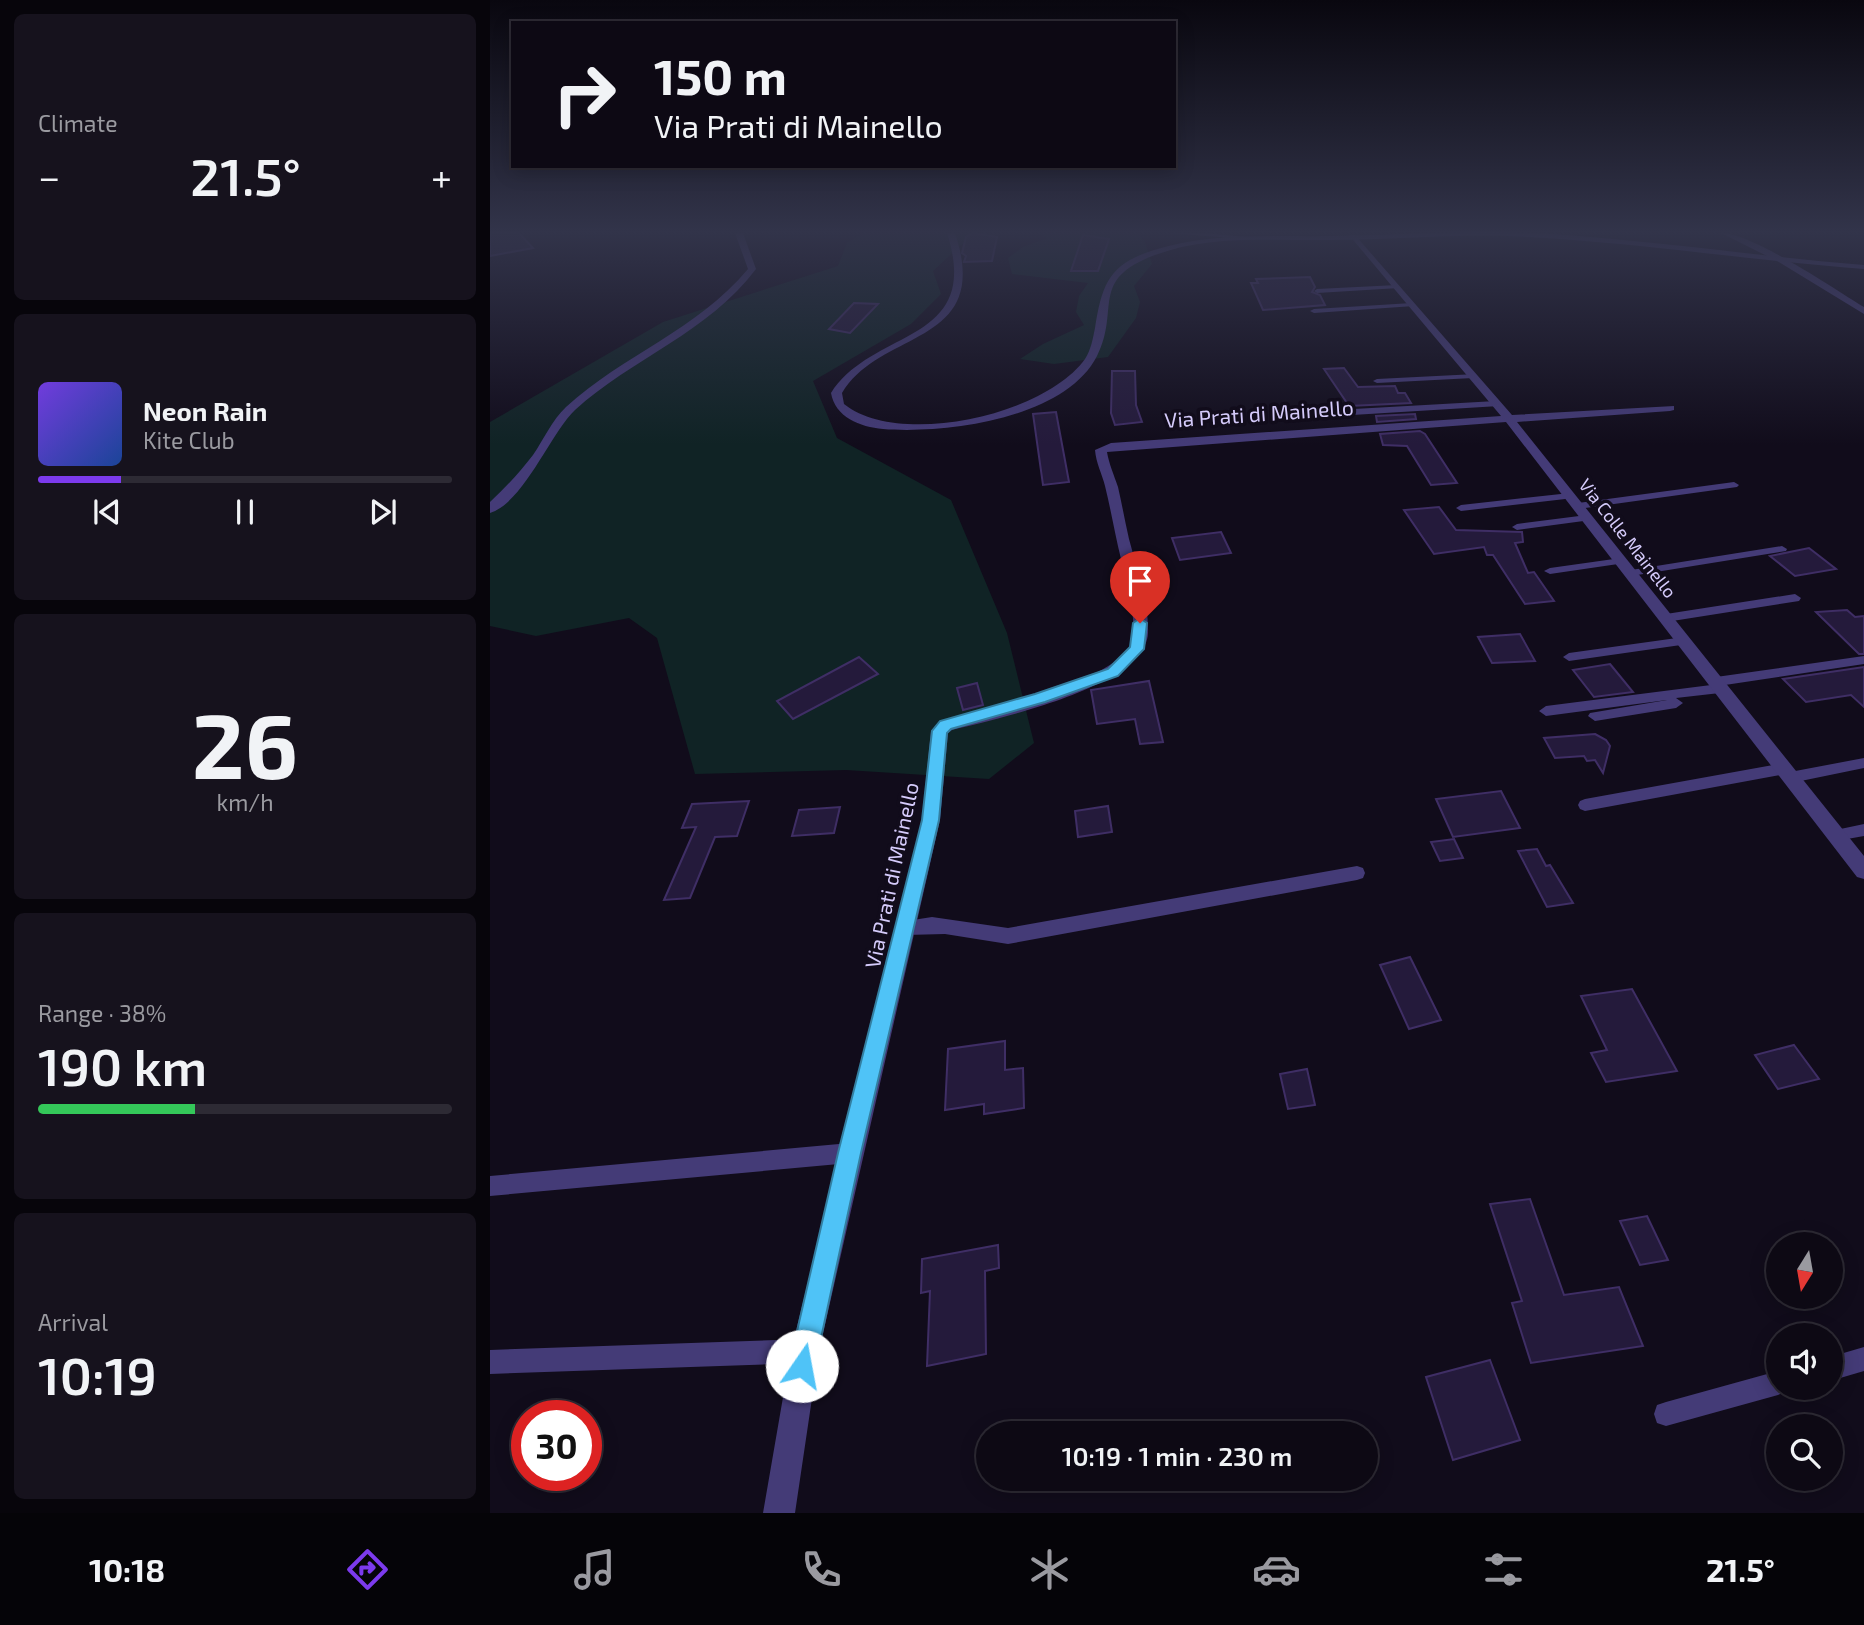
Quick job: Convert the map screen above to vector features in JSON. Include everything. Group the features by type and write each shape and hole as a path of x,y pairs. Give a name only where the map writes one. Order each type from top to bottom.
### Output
{"street":[{"path":"490,509 516,485 569,410 635,361 680,335 718,304"},
{"path":"949,304 920,334 869,362 845,379 839,388 837,402 841,409 854,417 887,428 931,428 987,418 1026,404 1067,382 1091,359 1103,304"},
{"name":"Via Colle Mainello","path":"1412,305 1579,507 1864,871"},
{"path":"1502,411 1670,408"},
{"name":"Via Prati di Mainello","path":"779,1513 805,1351 931,820 942,727 1099,678 1123,665 1137,649 1140,623 1111,484 1101,450 1125,445 1502,411"}],"lane":[{"path":"1314,311 1412,305"},
{"path":"1377,381 1473,376"},
{"path":"1336,413 1502,411"},
{"path":"1461,508 1579,507 1734,485"},
{"path":"1517,527 1579,507"},
{"path":"1550,571 1626,567 1782,549"},
{"path":"1666,618 1795,598"},
{"path":"1569,657 1684,640"},
{"path":"1595,716 1864,660"},
{"path":"1546,711 1721,688"},
{"path":"1585,805 1864,763"},
{"path":"1836,835 1864,830"},
{"path":"906,927 940,924 989,936 1008,936 1357,873"},
{"path":"490,1186 850,1153"},
{"path":"490,1362 805,1351"},
{"path":"1843,1365 1864,1359"},
{"path":"1666,1415 1766,1386"}],"green space":[{"path":"720,304 931,304 911,324 813,381 837,438 951,500 1007,633 1034,743 989,779 846,770 695,774 657,638 629,618 536,636 490,626 490,422 663,322"},
{"path":"1078,304 1140,304 1136,318 1108,357 1054,364 1020,359 1043,344 1084,325 1076,312"}],"building":[{"path":"853,304 878,304 850,333 829,329"},
{"path":"1260,304 1325,305 1263,310"},
{"path":"1344,368 1358,387 1395,386 1398,393 1405,393 1411,403 1349,406 1324,369"},
{"path":"1112,371 1135,371 1136,405 1142,422 1115,425 1111,413"},
{"path":"1056,412 1069,482 1043,485 1033,414"},
{"path":"1415,414 1416,419 1377,422 1376,416"},
{"path":"1420,431 1425,434 1457,483 1431,485 1407,446 1383,445 1380,434"},
{"path":"1439,507 1456,530 1522,532 1523,542 1515,543 1528,573 1534,572 1554,601 1525,604 1493,555 1487,555 1484,547 1434,554 1404,510"},
{"path":"1221,532 1231,553 1180,560 1172,538"},
{"path":"1809,548 1836,569 1795,576 1770,556"},
{"path":"1847,610 1855,617 1864,616 1864,654 1859,654 1816,612"},
{"path":"1520,634 1535,661 1492,663 1478,637"},
{"path":"859,657 878,674 793,719 777,701"},
{"path":"1610,664 1633,692 1594,697 1573,670"},
{"path":"1864,667 1864,707 1851,695 1806,702 1783,679"},
{"path":"1149,681 1163,742 1140,744 1135,719 1097,724 1091,690"},
{"path":"977,683 983,705 963,710 957,688"},
{"path":"1595,734 1606,740 1610,746 1603,773 1595,760 1587,761 1584,756 1555,758 1544,738"},
{"path":"1501,791 1520,828 1453,837 1436,799"},
{"path":"749,801 737,836 715,837 690,898 664,900 696,827 682,828 692,804"},
{"path":"1108,806 1112,832 1078,837 1075,811"},
{"path":"840,807 834,833 792,836 799,810"},
{"path":"1454,839 1463,858 1440,861 1431,842"},
{"path":"1537,849 1573,903 1547,907 1518,851"},
{"path":"1410,957 1441,1020 1409,1029 1380,965"},
{"path":"1632,989 1677,1071 1606,1082 1591,1053 1607,1050 1581,996"},
{"path":"1005,1041 1005,1070 1023,1068 1024,1108 984,1114 984,1104 945,1110 948,1049"},
{"path":"1794,1045 1819,1079 1778,1089 1755,1055"},
{"path":"1307,1069 1315,1105 1288,1109 1280,1074"},
{"path":"1530,1199 1564,1295 1619,1287 1643,1346 1531,1363 1512,1303 1522,1301 1490,1204"},
{"path":"1647,1216 1668,1260 1640,1265 1620,1221"},
{"path":"998,1245 999,1268 985,1271 986,1354 927,1366 930,1291 921,1293 922,1259"},
{"path":"1490,1360 1520,1440 1453,1460 1426,1377"}],"route":[{"path":"802,1366 850,1153 931,820 940,731 946,725 1039,699 1113,672 1137,649 1140,623"}]}
